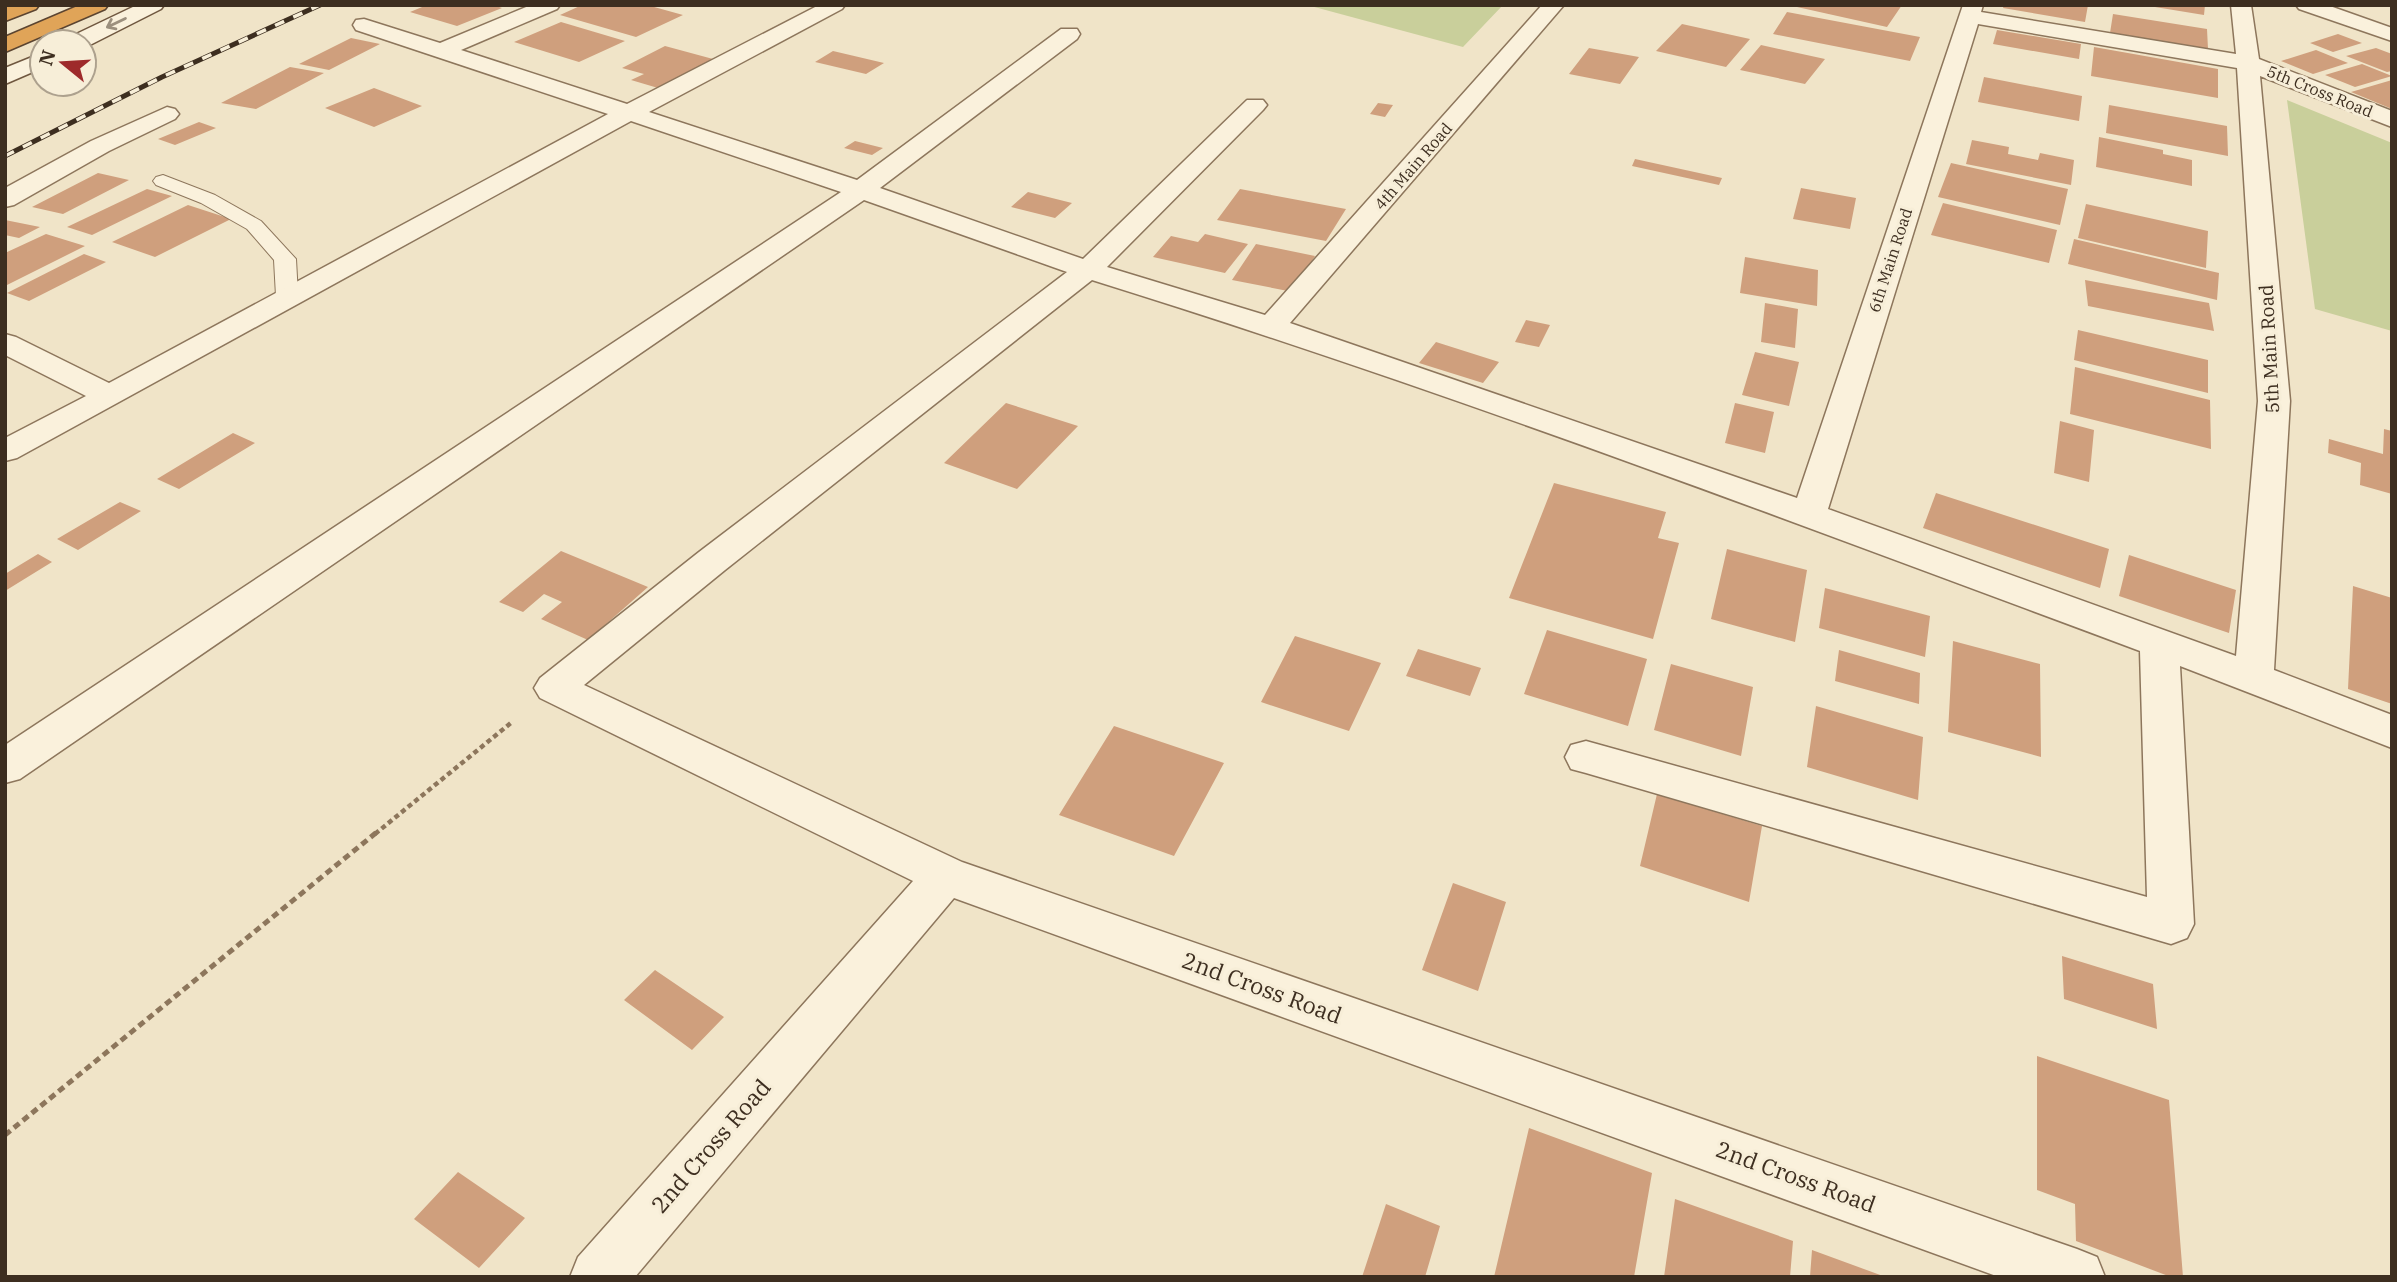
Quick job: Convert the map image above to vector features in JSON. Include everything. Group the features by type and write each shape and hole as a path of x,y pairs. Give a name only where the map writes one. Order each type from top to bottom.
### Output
{"highway":[{"path":"5,15 29,5"},
{"path":"5,45 98,5"}],"street":[{"path":"98,32 154,5"},
{"path":"439,51 550,5"},
{"path":"5,451 626,113 835,5"},
{"name":"4th Main Road","path":"1271,326 1554,5"},
{"name":"5th Main Road","path":"2241,5 2248,63 2274,401 2254,678"},
{"path":"2306,5 2392,34"},
{"name":"5th Cross Road","path":"1971,11 2248,63 2392,120"},
{"name":"6th Main Road","path":"1809,515 1971,11"},
{"path":"364,26 861,190 1087,270 1271,326 1809,515 2254,678 2392,732"},
{"path":"5,768 861,190 1069,34"},
{"path":"5,77 28,66"},
{"path":"946,876 554,688 712,561 1087,270 1255,106"},
{"path":"5,199 89,152 167,114"},
{"path":"5,343 110,396"},
{"path":"1586,757 2171,924 2159,644"},
{"name":"2nd Cross Road","path":"598,1277 946,876 2077,1277"}],"lane":[{"path":"163,181 208,199 254,225 285,259 287,296"}],"path":[{"path":"5,1135 554,688"}],"green space":[{"path":"1307,5 1503,5 1463,47"},
{"path":"2287,100 2392,143 2392,331 2315,309"}],"building":[{"path":"427,5 493,5 502,8 457,26 410,12"},
{"path":"582,5 647,5 683,15 636,37 560,15"},
{"path":"1788,5 1902,5 1887,27"},
{"path":"2004,5 2088,5 2085,22 2003,8"},
{"path":"2205,5 2204,15 2155,7"},
{"path":"1787,12 1920,37 1910,61 1773,34"},
{"path":"2113,14 2207,29 2208,49 2110,33"},
{"path":"561,22 625,41 579,62 514,42"},
{"path":"1682,24 1750,39 1726,67 1656,51"},
{"path":"1997,30 2081,44 2079,59 1993,44"},
{"path":"2338,34 2362,43 2333,52 2310,43"},
{"path":"351,38 380,44 329,70 299,64"},
{"path":"1761,45 1825,59 1805,84 1740,70"},
{"path":"665,46 713,59 658,88 631,80 644,74 622,68"},
{"path":"2094,47 2218,69 2218,98 2091,76"},
{"path":"1589,48 1639,57 1620,84 1569,74"},
{"path":"2376,48 2392,54 2392,71 2387,72 2346,56"},
{"path":"2316,50 2348,63 2313,74 2281,61"},
{"path":"833,51 884,63 866,74 815,62"},
{"path":"2362,64 2392,76 2355,87 2325,75"},
{"path":"290,67 324,73 256,109 221,103"},
{"path":"1984,77 2082,96 2079,121 1978,102"},
{"path":"2392,80 2392,109 2351,92"},
{"path":"374,88 422,106 374,127 325,108"},
{"path":"1378,103 1393,105 1385,117 1370,114"},
{"path":"2109,105 2227,126 2228,156 2106,133"},
{"path":"199,122 216,128 175,145 158,139"},
{"path":"2099,137 2163,150 2163,154 2192,160 2192,186 2096,167"},
{"path":"1972,140 2009,147 2008,154 2038,160 2040,153 2074,160 2071,185 1966,164"},
{"path":"855,141 883,148 872,155 844,148"},
{"path":"1635,159 1722,178 1719,185 1632,166"},
{"path":"1951,163 2068,189 2060,225 1938,197"},
{"path":"98,173 129,180 63,214 32,207"},
{"path":"1801,188 1856,198 1850,229 1793,219"},
{"path":"147,189 172,196 92,235 67,227"},
{"path":"1240,189 1346,209 1326,241 1217,220"},
{"path":"1028,192 1072,203 1055,218 1011,207"},
{"path":"1943,203 2057,230 2049,263 1931,235"},
{"path":"2086,204 2208,231 2206,268 2078,238"},
{"path":"188,205 231,219 155,257 112,242"},
{"path":"5,220 40,227 19,238 5,235"},
{"path":"46,234 85,246 5,286 5,253"},
{"path":"1205,234 1248,244 1225,273 1153,257 1171,236 1198,242"},
{"path":"2074,239 2219,273 2217,300 2068,264"},
{"path":"1256,244 1315,256 1293,292 1232,280"},
{"path":"84,254 106,262 29,301 7,293"},
{"path":"1745,257 1818,270 1817,306 1740,293"},
{"path":"2085,280 2209,303 2214,331 2088,306"},
{"path":"1765,303 1798,309 1795,348 1761,342"},
{"path":"1526,320 1550,325 1539,347 1515,342"},
{"path":"2078,330 2208,360 2208,393 2074,360"},
{"path":"1436,342 1499,362 1483,383 1419,363"},
{"path":"1755,352 1799,362 1789,406 1742,395"},
{"path":"2075,367 2210,400 2211,449 2070,414"},
{"path":"1006,403 1078,426 1017,489 944,463"},
{"path":"1735,403 1774,412 1765,453 1725,443"},
{"path":"2060,421 2094,430 2089,482 2054,473"},
{"path":"2384,429 2392,431 2392,494 2360,485 2361,463 2328,453 2329,439 2383,454"},
{"path":"233,433 255,443 179,489 157,479"},
{"path":"1554,483 1666,512 1658,538 1679,543 1653,639 1509,598"},
{"path":"1936,493 2109,549 2100,588 1923,528"},
{"path":"120,502 141,511 78,550 57,539"},
{"path":"1727,549 1807,570 1795,642 1711,619"},
{"path":"561,551 648,587 588,640 541,619 562,602 544,594 523,612 499,602"},
{"path":"38,554 52,562 5,591 5,574"},
{"path":"2129,555 2236,590 2229,633 2119,596"},
{"path":"2353,586 2392,598 2392,704 2348,689"},
{"path":"1825,588 1930,616 1925,657 1819,628"},
{"path":"1547,630 1647,659 1628,726 1524,694"},
{"path":"1295,636 1381,663 1349,731 1261,702"},
{"path":"1953,641 2040,664 2041,757 1948,732"},
{"path":"1418,649 1481,668 1470,696 1406,676"},
{"path":"1839,650 1920,673 1919,704 1835,681"},
{"path":"1671,664 1753,687 1741,756 1654,730"},
{"path":"1816,706 1923,737 1918,800 1807,767"},
{"path":"1114,726 1224,763 1174,856 1059,815"},
{"path":"1657,794 1762,826 1749,902 1640,866"},
{"path":"1453,883 1506,902 1478,991 1422,970"},
{"path":"2062,956 2153,984 2157,1029 2064,999"},
{"path":"655,970 724,1017 692,1050 624,1000"},
{"path":"2037,1056 2169,1100 2183,1277 2171,1277 2076,1241 2075,1204 2037,1190"},
{"path":"1529,1128 1652,1173 1634,1277 1494,1277"},
{"path":"458,1172 525,1218 479,1268 414,1219"},
{"path":"1675,1199 1793,1241 1790,1277 1664,1277"},
{"path":"1386,1204 1440,1226 1425,1277 1362,1277"},
{"path":"1812,1250 1883,1276 1810,1277"}],"railway":[{"path":"5,156 162,77 320,5"}]}
